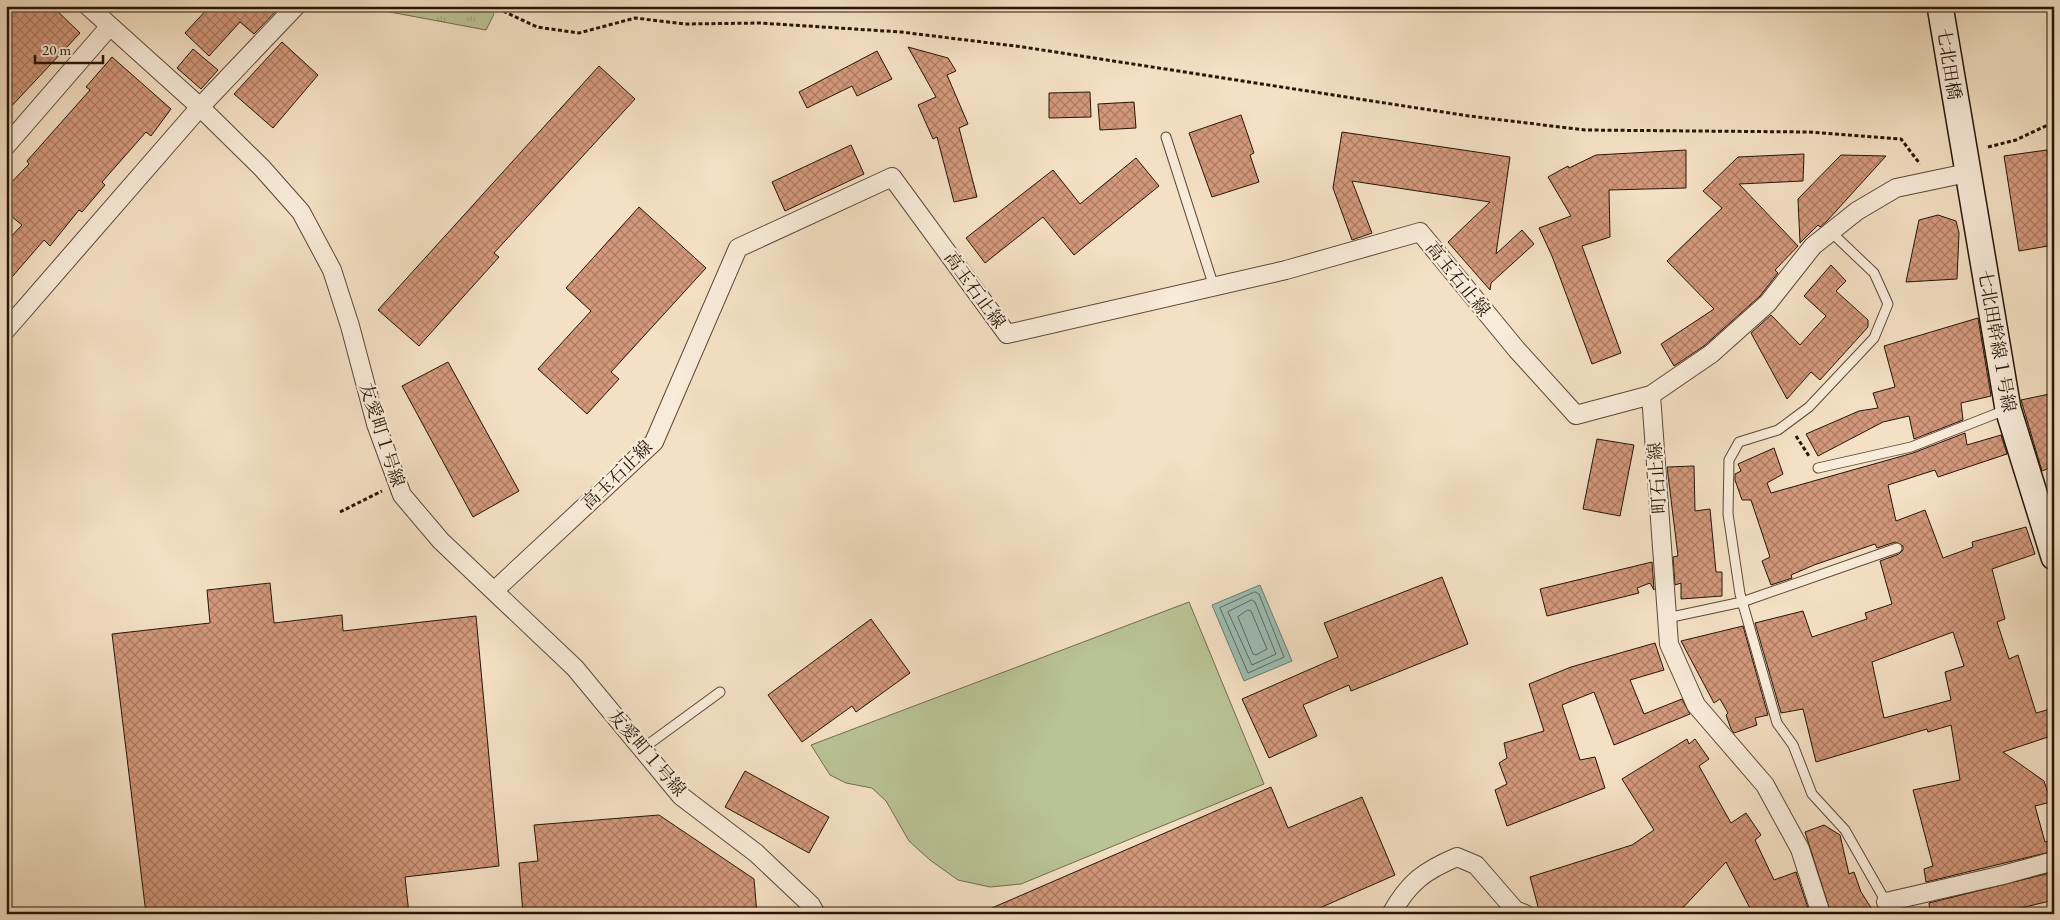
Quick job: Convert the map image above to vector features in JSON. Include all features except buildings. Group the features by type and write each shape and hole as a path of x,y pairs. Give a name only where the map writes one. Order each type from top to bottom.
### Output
{"street":[{"name":"友愛町１号線","path":"88,6 200,107 262,168 301,212 332,270 350,326 376,424 402,495 441,541 495,590 575,668 681,796 756,853 816,914"},
{"path":"6,330 200,107 296,6"},
{"name":"七北田橋","path":"1940,6 1958,122"},
{"path":"6,146 110,26"},
{"name":"七北田幹線１号線","path":"1958,122 2008,409 2053,554"},
{"path":"1651,395 1711,354 1768,303 1813,246 1857,211 1896,188 1967,173"},
{"name":"高玉石止線","path":"495,590 654,442 738,248 892,177 1006,334 1286,270 1420,232 1517,350 1576,415 1651,395"},
{"name":"町石止線","path":"1651,395 1668,644 1696,705 1765,785 1800,849 1821,914"},
{"path":"1390,914 1401,895 1430,868 1457,857 1476,865 1515,910 1524,914"},
{"path":"1892,908 2054,861"}],"lane":[{"path":"1166,136 1214,287"},
{"path":"1831,232 1874,273 1888,304 1874,338 1809,407 1778,430 1740,442 1729,460 1728,514 1742,602 1778,724 1793,745 1812,794 1845,830 1892,908"},
{"path":"1818,468 1911,447 2008,409"},
{"path":"1667,618 1742,602 1897,548"},
{"path":"642,749 720,692"}],"path":[{"path":"499,6 505,12 537,27 579,32 635,18 685,24 760,23 901,32 1023,47 1470,116 1585,130 1809,132 1901,139 1920,163 1924,183"},
{"path":"2054,65 2049,68 2054,99"},
{"path":"1988,147 2016,140 2054,122"},
{"path":"1787,424 1818,468"},
{"path":"340,512 398,483"}],"green space":[{"path":"358,6 486,6 494,14 486,30"},
{"path":"1189,602 1264,784 1021,884 990,887 958,880 930,860 909,841 886,801 872,788 846,783 830,775 811,745"}],"water":[{"path":"1260,585 1292,661 1244,681 1212,605"}],"pier":[{"path":"1907,6 1972,6 1973,9 1907,10"}]}
